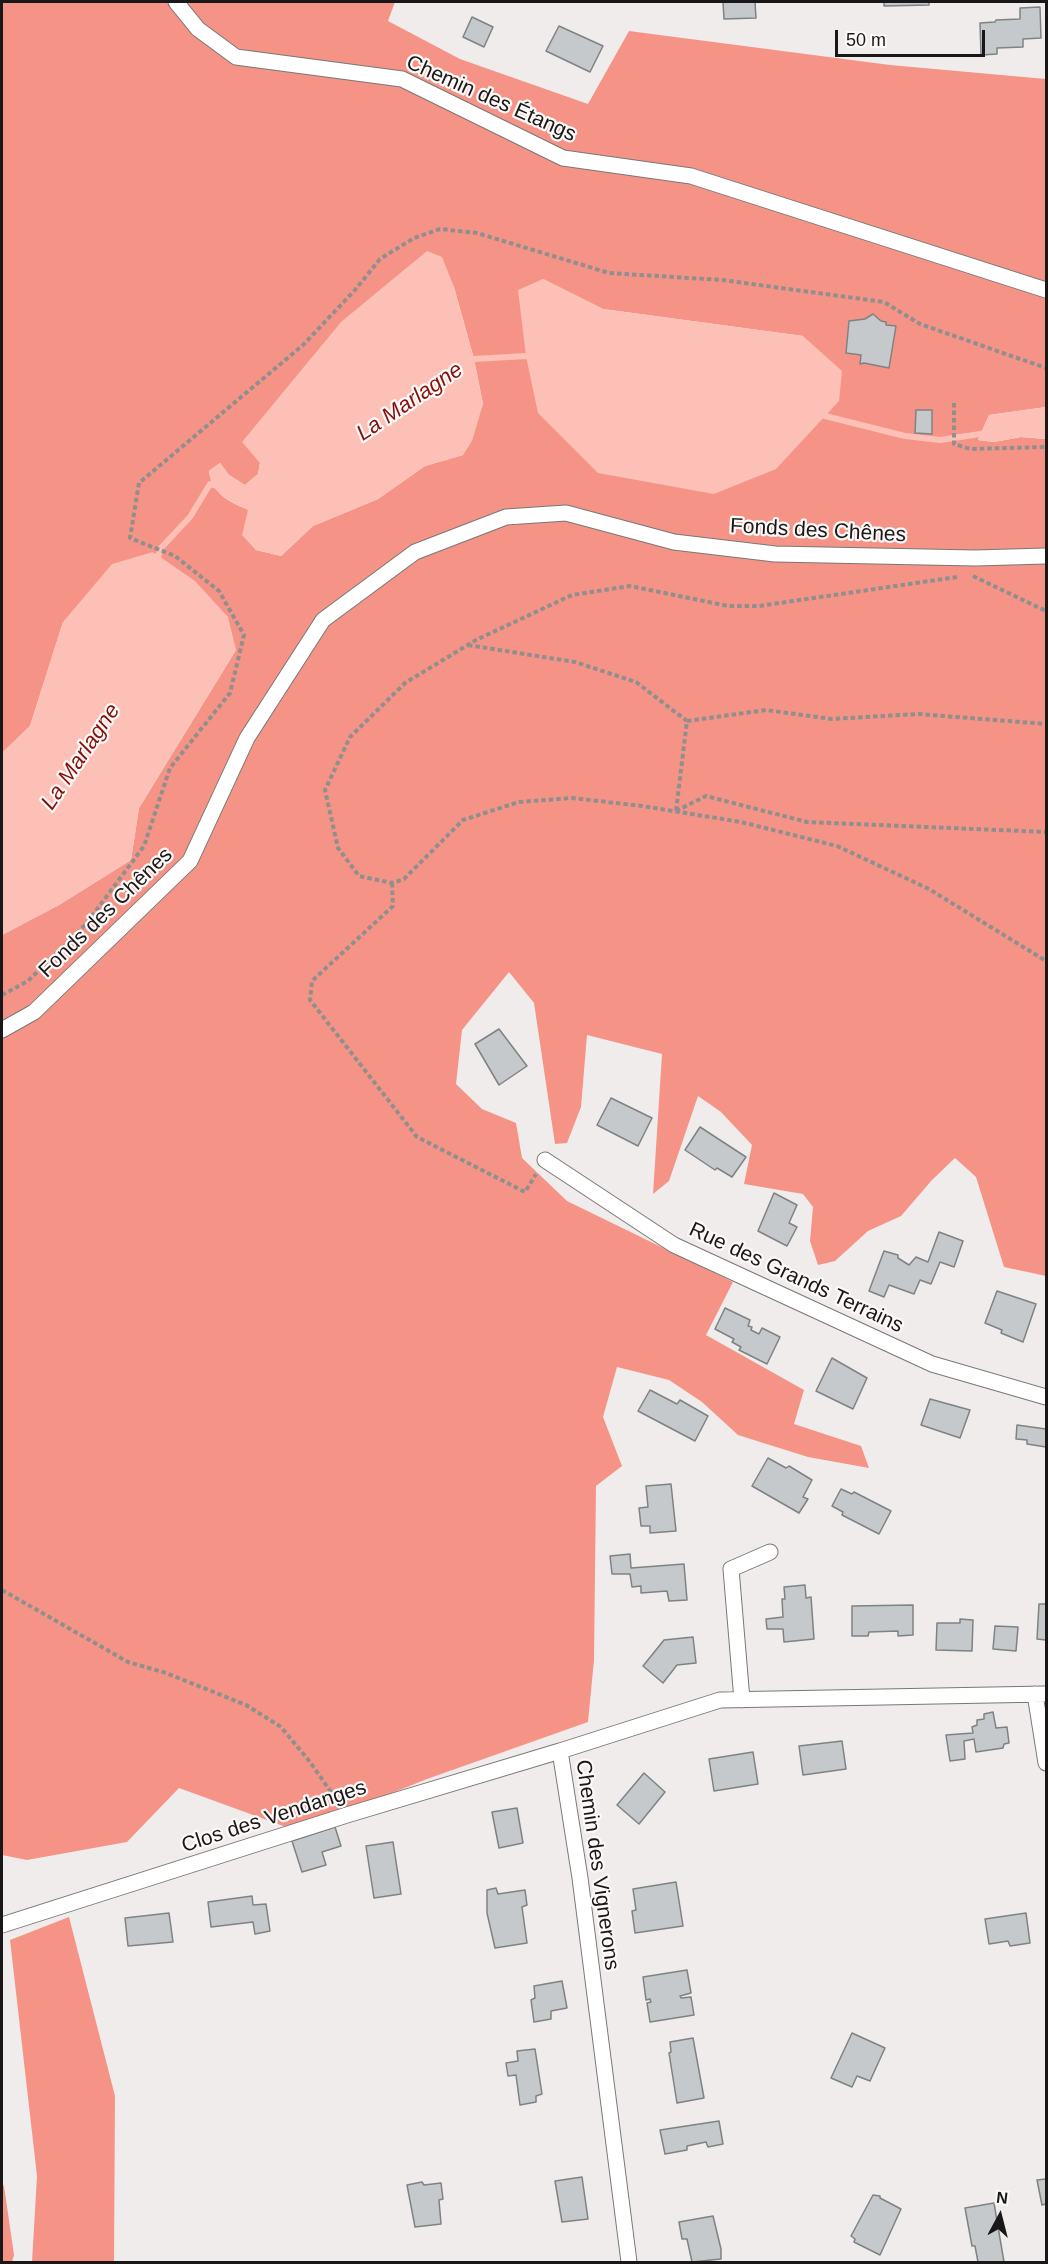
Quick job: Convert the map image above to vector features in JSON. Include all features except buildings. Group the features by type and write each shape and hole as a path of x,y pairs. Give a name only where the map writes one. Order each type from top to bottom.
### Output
{"street":[{"name":"Chemin des Étangs","path":"176,2 198,29 236,57 402,79 563,158 691,176 1047,290"},
{"name":"Fonds des Chênes","path":"2,1030 34,1012 190,861 247,738 323,620 415,552 506,517 566,513 674,542 775,554 975,558 1047,556"},
{"name":"Rue des Grands Terrains","path":"545,1160 674,1245 932,1364 1047,1397"},
{"path":"742,1700 731,1569 770,1552"},
{"path":"1041,1694 1047,1763"},
{"name":"Chemin des Vignerons","path":"629,2262 580,1878 560,1751 720,1700 1041,1694"},
{"name":"Clos des Vendanges","path":"2,1925 347,1815 560,1751"}],"path":[{"path":"2,995 28,981 86,924 144,846 170,768 230,693 244,634 219,591 172,555 130,538 139,483 303,345 355,290 380,259 414,238 440,229 477,233 609,273 722,280 884,302 920,324 1047,368"},
{"path":"954,403 954,444 970,449 1047,447"},
{"path":"975,558 969,575 1047,611"},
{"path":"958,576 759,606 728,606 630,586 572,595 468,645 405,683 350,737 325,790 338,848 359,876 392,884 404,879 463,820 519,802 572,798 741,822 837,846 929,889 1047,961"},
{"path":"468,645 575,662 636,682 687,721 766,710 832,719 918,714 1047,724"},
{"path":"676,812 687,721"},
{"path":"676,812 706,796 807,822 1047,832"},
{"path":"392,884 393,906 312,981 310,1000 417,1137 525,1192 545,1160"},
{"path":"2,1590 128,1662 166,1673 246,1705 281,1727 310,1762 347,1815"}],"shaded area":[{"path":"2,2 395,2 388,21 460,59 588,104 629,31 890,65 1046,79 1046,407 989,415 978,440 994,442 1021,437 1046,439 1046,1276 1004,1267 976,1177 955,1158 932,1180 901,1216 868,1231 835,1261 818,1265 810,1241 813,1207 803,1194 744,1184 752,1145 721,1112 698,1096 669,1181 653,1194 662,1054 587,1035 581,1107 567,1143 555,1144 534,1003 509,972 462,1030 456,1084 482,1109 516,1123 522,1158 567,1201 733,1282 706,1335 804,1390 794,1424 861,1446 869,1468 808,1457 738,1435 702,1402 669,1380 617,1367 603,1417 622,1466 596,1486 594,1660 588,1722 427,1779 297,1831 179,1788 127,1842 27,1860 2,1855 2,935 59,905 131,860 139,808 236,650 63,622 30,726 2,753","holes":["543,279 603,309 803,336 598,473","454,287 474,359 483,404 463,455 425,466 378,499 313,526 281,556 256,550 243,535 249,510 223,496 214,486 209,471 220,463 229,475 245,485 258,474 260,463","872,314 886,322 886,325 895,326 889,368 860,364 861,355 846,353 849,321 865,319","916,410 932,410 931,434 915,433"]},
{"path":"69,1917 115,2096 114,2262 32,2262 37,2176 10,1940"},
{"path":"2,2183 14,2255 12,2262 2,2262"}],"water":[{"path":"427,251 442,257 454,287 474,359 483,404 472,441 463,455 425,466 378,499 313,526 281,556 256,550 242,535 248,510 222,496 214,486 209,471 220,463 229,475 245,485 258,474 260,463 242,442 341,322"},
{"path":"543,279 603,309 803,336 842,371 839,401 776,469 714,494 598,473 538,413 526,356 518,290"},
{"path":"1046,407 1046,439 1021,437 994,442 978,440 989,415"},
{"path":"153,552 195,581 228,617 236,650 139,808 131,860 59,905 2,935 2,753 30,726 63,622 112,564"}],"waterway":[{"name":"La Marlagne","path":"470,363 474,359 526,356 534,358"},
{"name":"La Marlagne","path":"817,414 905,436 940,440 987,433"},
{"name":"La Marlagne","path":"157,562 160,549 190,517 210,484 218,486"}]}
